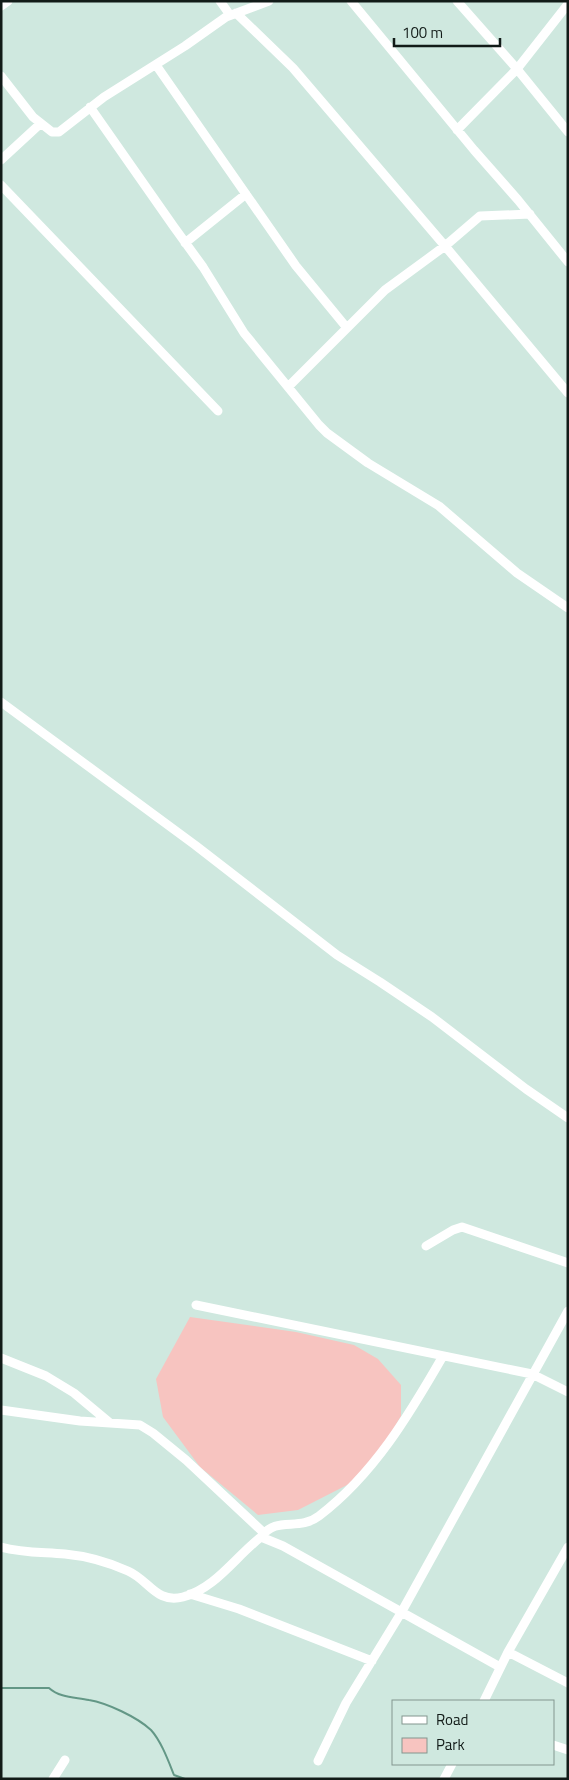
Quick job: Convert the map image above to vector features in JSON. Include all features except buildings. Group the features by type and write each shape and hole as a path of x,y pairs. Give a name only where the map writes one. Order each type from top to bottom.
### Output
{"street":[{"path":"1,6 8,1"},
{"path":"220,1 293,68 568,393"},
{"path":"1,76 40,124 52,132 59,132 90,107 233,14 270,1"},
{"path":"351,1 568,262"},
{"path":"457,1 517,69 568,132"},
{"path":"457,130 517,69 568,4"},
{"path":"156,65 296,266 347,328"},
{"path":"90,107 212,279 244,333 327,433 384,474 439,506 517,573 568,608"},
{"path":"1,160 40,124"},
{"path":"1,185 218,411"},
{"path":"185,242 246,194"},
{"path":"288,387 385,290 445,246 480,216 530,214"},
{"path":"1,702 195,845 337,955 432,1017 526,1089 568,1118"},
{"path":"426,1246 453,1230 462,1227 568,1263"},
{"path":"196,1305 532,1374 568,1392"},
{"path":"318,1761 346,1703 402,1613 568,1311"},
{"path":"1,1547 25,1553 68,1555 110,1564 131,1572 160,1595 167,1598 190,1594 207,1586 268,1528 276,1525 309,1522 354,1487 394,1437 443,1356"},
{"path":"1,1358 46,1376 74,1393 110,1423"},
{"path":"1,1410 80,1421 140,1425 153,1433 186,1460 262,1535 500,1667"},
{"path":"484,1700 508,1652 568,1548"},
{"path":"190,1594 239,1609 372,1661"},
{"path":"508,1652 568,1683"},
{"path":"554,1745 568,1750"},
{"path":"53,1779 65,1760"},
{"path":"444,1779 451,1765"}],"green space":[{"path":"190,1317 296,1332 354,1345 378,1359 401,1385 401,1416 380,1451 349,1484 298,1510 258,1515 200,1467 163,1417 156,1379"}],"waterway":[{"path":"1,1688 49,1688 63,1695 104,1704 121,1711 138,1720 155,1734 174,1775 185,1779"}]}
